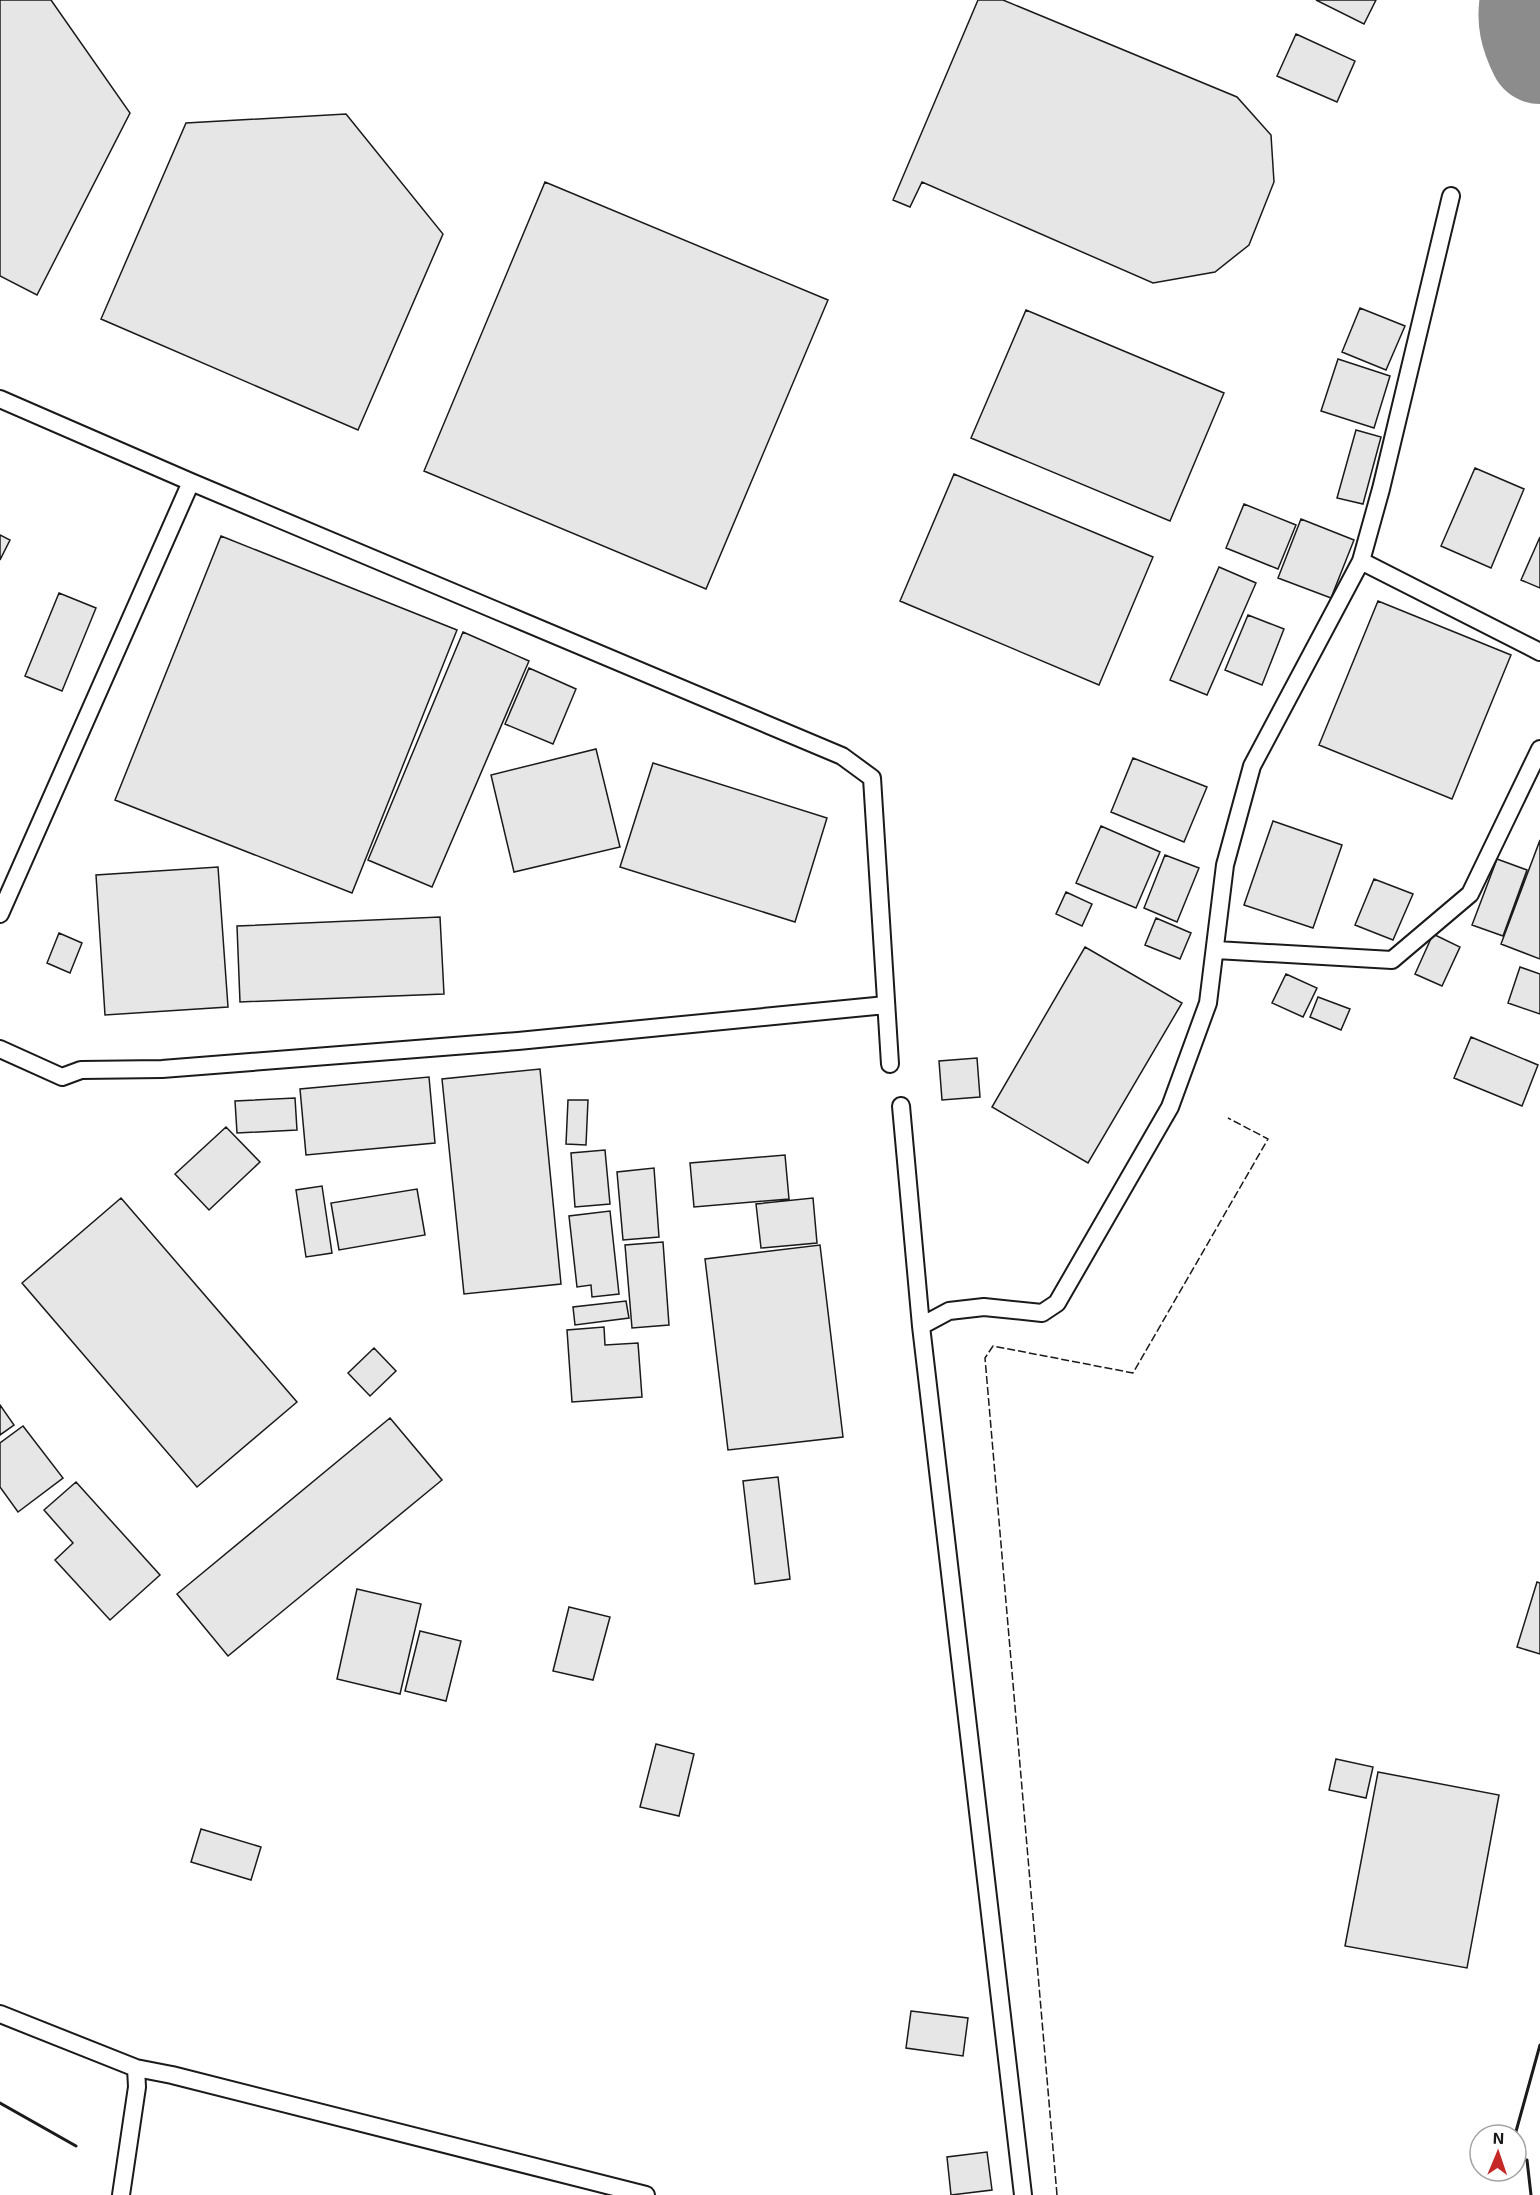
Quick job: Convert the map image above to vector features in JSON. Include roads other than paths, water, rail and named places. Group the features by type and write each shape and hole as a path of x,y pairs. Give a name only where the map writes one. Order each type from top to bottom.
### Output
{"lane":[{"path":"921,1326 949,1311 984,1307 1042,1313 1057,1303 1170,1107 1208,1003 1225,865 1252,766 1361,561 1381,489 1451,196"},
{"path":"0,399 191,482 842,756 872,778 890,1064"},
{"path":"0,914 191,482"},
{"path":"1361,561 1540,652"},
{"path":"1216,950 1392,960 1470,894 1540,749"},
{"path":"0,1049 62,1077 81,1070 174,1068 518,1041 886,1005"},
{"path":"901,1106 921,1326 1023,2195"},
{"path":"0,2014 136,2068 172,2075 646,2195"},
{"path":"121,2195 137,2087 136,2068"}]}
